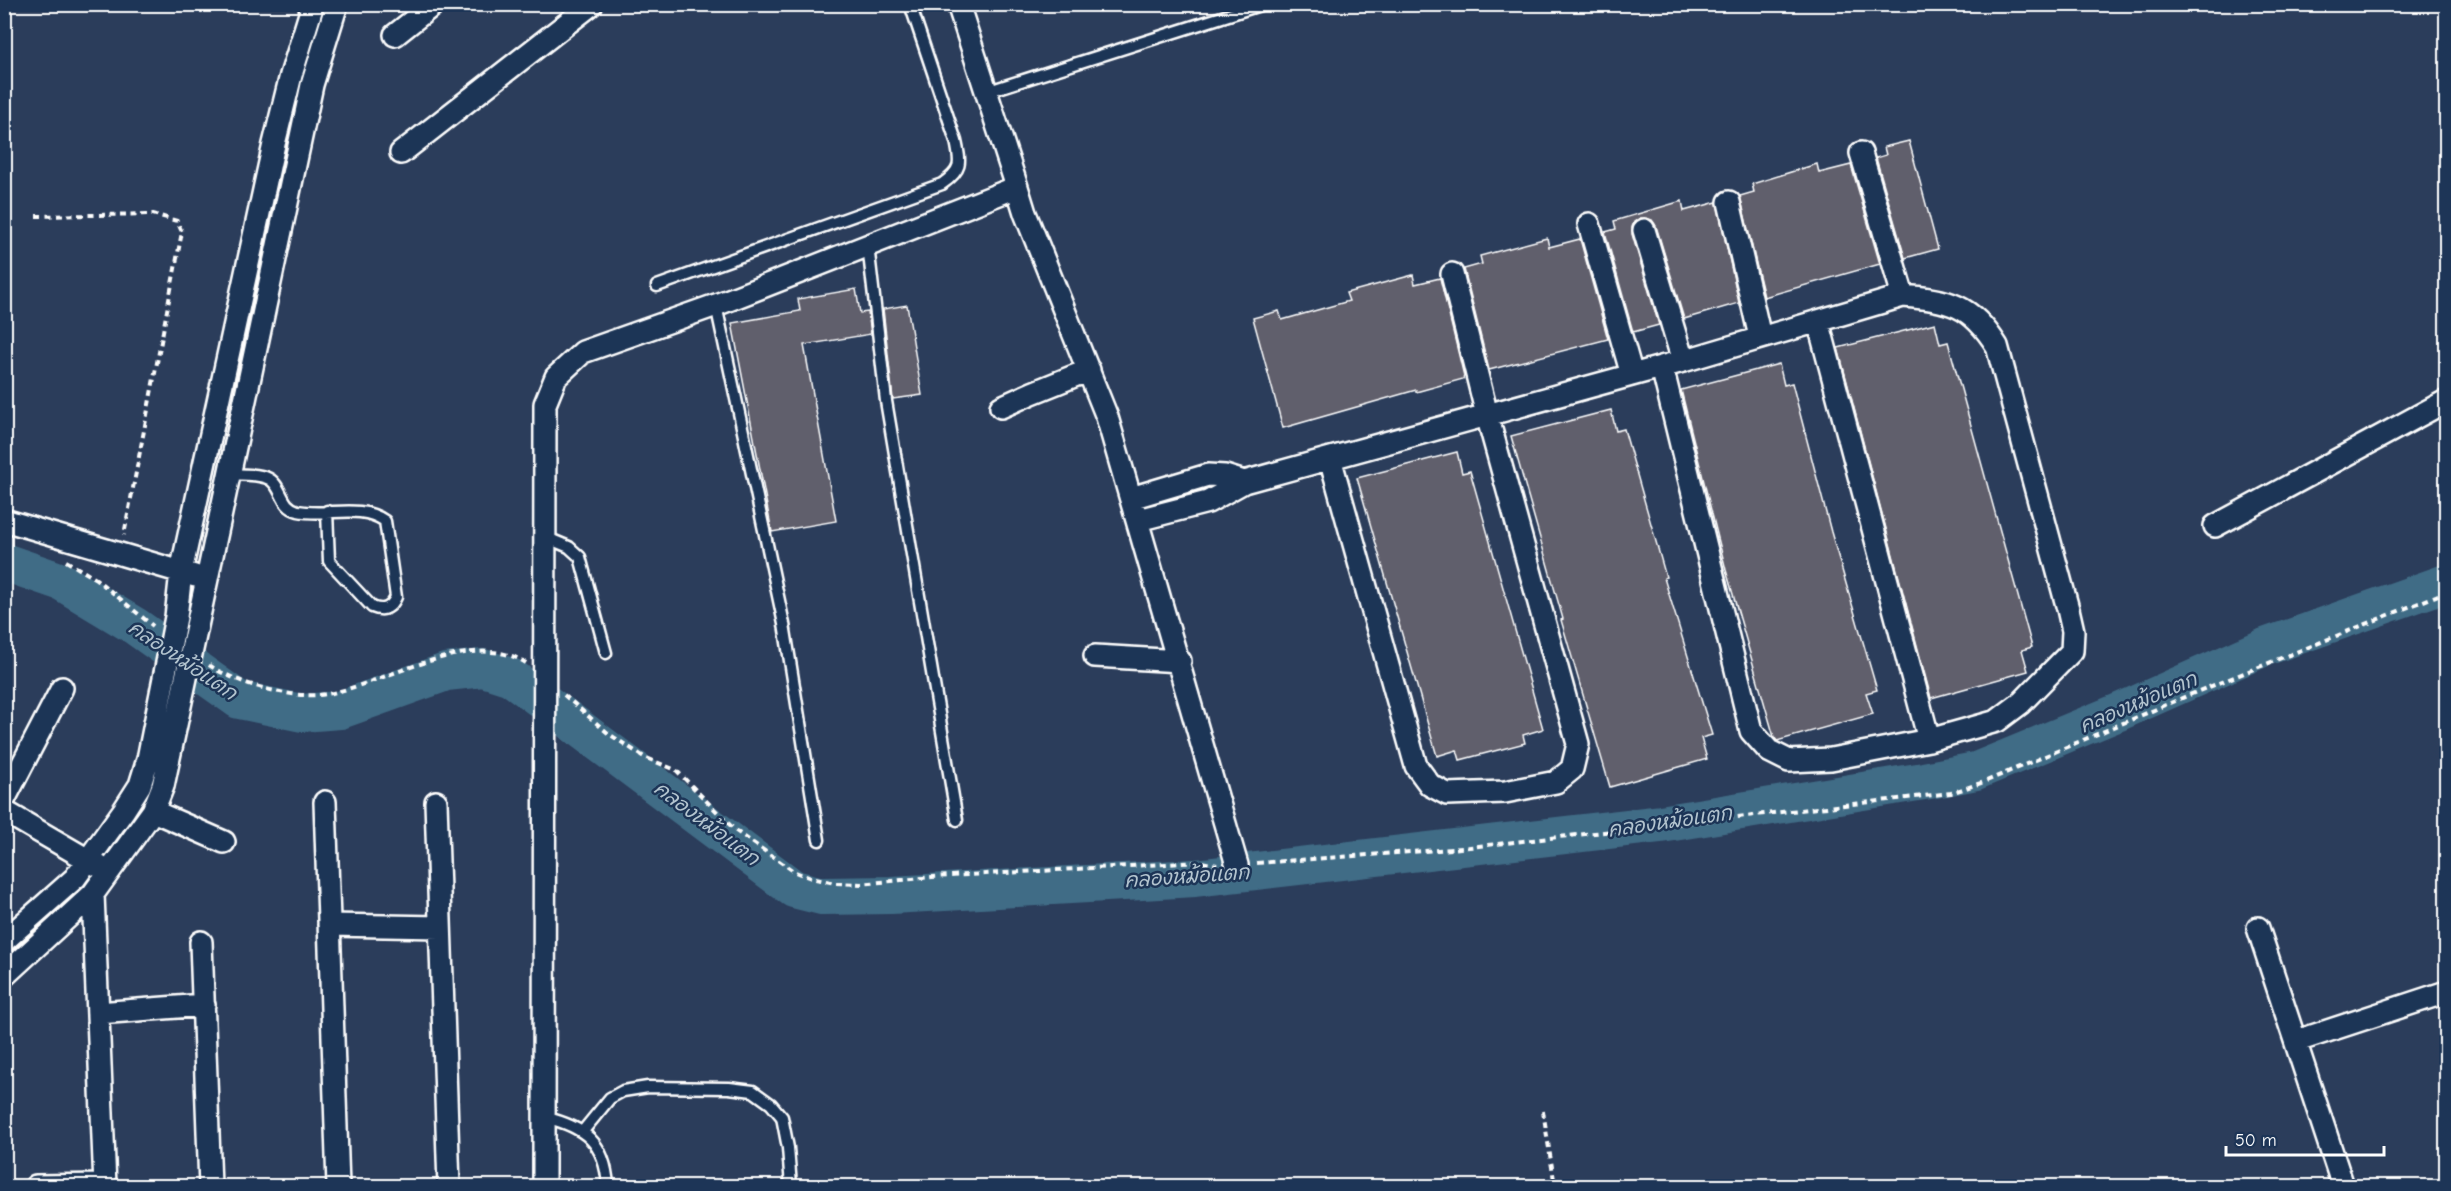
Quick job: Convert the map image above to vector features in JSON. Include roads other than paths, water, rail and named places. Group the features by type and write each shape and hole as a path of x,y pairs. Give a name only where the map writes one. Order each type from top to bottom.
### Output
{"street":[{"path":"4,941 75,878 140,784 148,759 176,617 181,572 239,304 291,75 313,4"},
{"path":"4,976 93,894 153,811 163,786 312,85 336,4"},
{"path":"395,35 434,4"},
{"path":"401,153 592,4"},
{"path":"958,4 1025,213 1107,417 1180,661 1237,864"},
{"path":"291,75 312,85"},
{"path":"1861,153 1903,296"},
{"path":"544,1186 545,404 556,377 583,352 716,304 1017,187"},
{"path":"1729,202 1760,337"},
{"path":"1589,224 1632,375"},
{"path":"1644,230 1683,362"},
{"path":"1330,458 1416,766 1430,785 1447,794 1505,792 1556,782 1572,769 1578,744 1487,415 1452,274"},
{"path":"1138,520 1208,502 1244,482 1632,375 1662,367 1683,362 1760,337 1903,296 1940,299 1965,311 1984,325 1997,346 2073,631 2072,651 2021,703 1997,721 1929,740 1831,759 1789,761 1769,751 1751,731 1662,367"},
{"path":"239,304 264,307"},
{"path":"1818,321 1929,740"},
{"path":"1001,407 1089,370"},
{"path":"2216,526 2446,402"},
{"path":"1131,498 1208,476 1225,476 1244,482"},
{"path":"4,520 207,580"},
{"path":"1095,656 1180,661"},
{"path":"4,800 62,688"},
{"path":"325,802 338,1186"},
{"path":"436,802 449,1186"},
{"path":"4,811 87,861 110,872"},
{"path":"153,811 224,842"},
{"path":"36,1186 105,1186 93,894"},
{"path":"329,925 440,927"},
{"path":"2258,928 2343,1186"},
{"path":"201,942 210,1186"},
{"path":"2297,1041 2446,992"},
{"path":"98,1013 204,1005"}],"lane":[{"path":"657,286 942,184 956,174 960,160 956,141 910,4"},
{"path":"986,92 1263,4"},
{"path":"868,245 886,401 957,820"},
{"path":"716,304 784,624 819,840"},
{"path":"230,474 272,480 286,505 297,511 367,512 385,521 396,597 392,605 386,609 379,610 372,607 328,561 327,512"},
{"path":"545,537 569,547 580,557 606,653"},
{"path":"583,1131 610,1098 623,1091 648,1087 729,1088 753,1091 771,1104 782,1117 791,1186"},
{"path":"544,1117 567,1123 583,1131 601,1151 608,1186"}],"waterway":[{"name":"คลองหม้อแตก","path":"4,562 62,582 135,626 239,700 302,713 340,710 446,672 483,668 511,677 794,889 822,896 891,895 1195,878 1661,824 1976,771 2119,712 2265,647 2446,583"}]}
